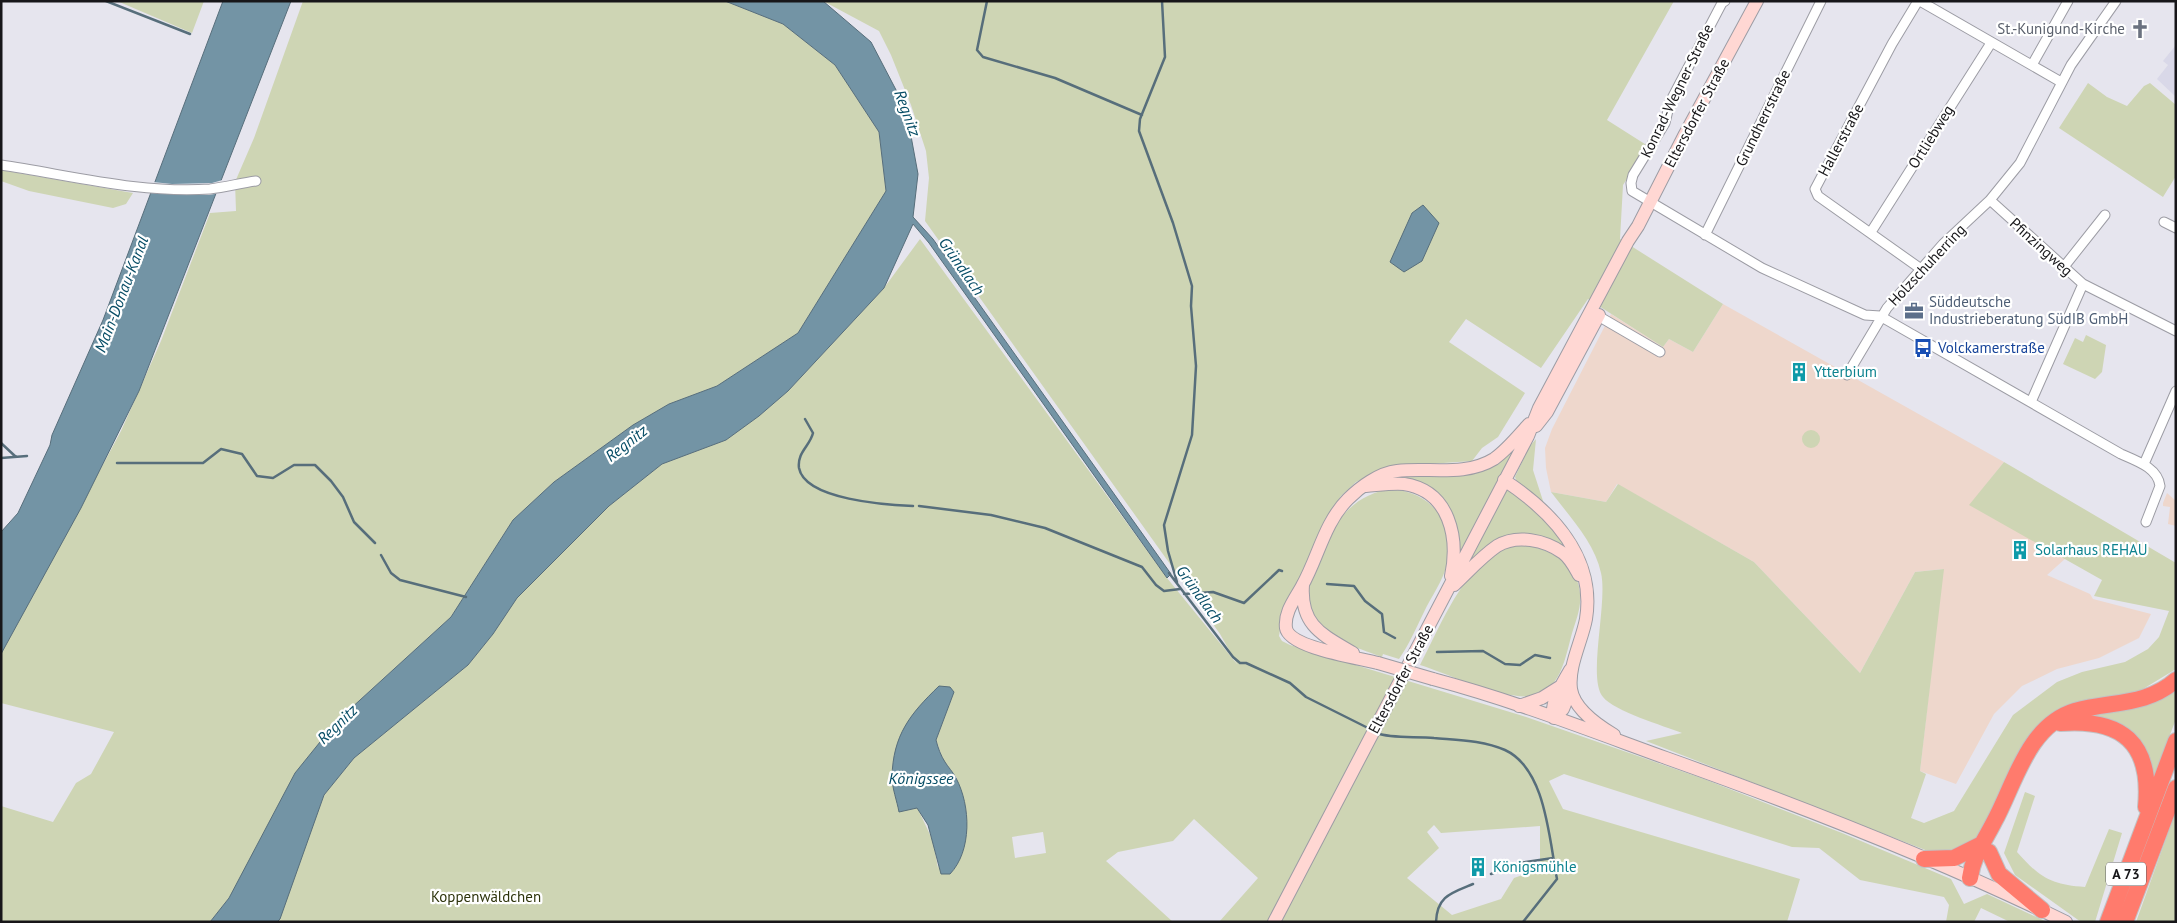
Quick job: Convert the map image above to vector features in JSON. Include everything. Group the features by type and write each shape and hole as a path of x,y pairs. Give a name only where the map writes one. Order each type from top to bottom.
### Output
{"highway":[{"path":"1972,879 1982,867 1984,848 2029,748 2053,724 2073,712 2138,701 2156,694 2176,680"},
{"path":"2053,724 2083,722 2103,724 2119,732 2133,744 2141,757 2147,776 2144,825"},
{"name":"A 73","path":"2108,922 2176,742"},
{"name":"A 73","path":"2125,922 2176,788"},
{"path":"2151,852 2176,816"},
{"path":"1924,859 1954,858 1984,848"},
{"path":"1984,848 1999,874 2042,910"}],"main road":[{"name":"Eltersdorfer Straße","path":"1528,436 1547,412 1595,314 1633,243 1638,226 1685,134 1757,1"},
{"name":"Eltersdorfer Straße","path":"1274,922 1528,436 1535,416 1595,314"},
{"path":"1535,416 1517,438 1494,458 1480,465 1460,469 1395,471 1378,476 1347,499 1317,550 1303,585 1290,609 1286,621 1288,635 1300,643 1362,658 1519,706 1781,800 1972,879 2066,922"},
{"path":"1504,480 1535,502 1556,523 1573,547 1585,583 1588,601 1586,618 1566,687 1553,708 1554,718"},
{"path":"1365,486 1406,485 1420,489 1432,497 1442,509 1453,532 1455,550 1447,593"},
{"path":"1447,593 1486,555 1499,545 1515,540 1532,540 1548,544 1565,554 1585,583"},
{"path":"1303,585 1304,610 1309,620 1332,641 1362,658"},
{"path":"1519,706 1566,687"},
{"path":"1566,687 1589,716 1634,746"}],"street":[{"name":"Konrad-Wegner-Straße","path":"1650,203 1632,191 1631,183 1665,123 1670,102 1715,16 1725,1"},
{"name":"Grundherrstraße","path":"1705,235 1821,1"},
{"path":"1919,1 2061,82"},
{"name":"Hallerstraße","path":"1919,1 1892,44 1816,189 1818,196 1921,269"},
{"path":"2032,65 2068,1"},
{"name":"Holzschuherring","path":"1650,203 1762,268 1865,315 1880,316 1943,244 1990,200 2020,163 2061,82 2116,1"},
{"name":"Ortliebweg","path":"1871,232 1991,43"},
{"path":"1,165 129,185 210,189 256,181"},
{"name":"Pfinzingweg","path":"1990,200 2063,268 2083,284 2176,330"},
{"path":"2063,268 2105,215"},
{"path":"2164,222 2176,228"},
{"path":"2030,402 2083,284"},
{"path":"1595,314 1660,352"},
{"path":"1847,375 1880,316 2121,454 2144,464 2156,474 2160,486 2146,522"},
{"path":"2144,464 2176,391"}],"shaded area":[{"path":"2176,45 2176,97 2157,79 2168,65 2163,61"},
{"path":"1723,304 2004,462 1970,505 2066,558 2047,575 2090,594 2093,599 2151,614 2139,638 2099,658 2057,669 2022,686 1994,714 1956,784 1920,771 1943,569 1915,572 1860,673 1754,562 1617,484 1606,502 1551,492 1546,468 1545,448 1552,429 1611,314 1663,347 1669,339 1693,352"},
{"path":"2167,493 2176,501 2176,526 2168,524 2170,507 2163,506"}],"green space":[{"path":"117,1 204,1 192,33"},
{"path":"303,1 725,1 783,24 835,65 879,132 886,191 798,333 717,386 669,404 633,425 554,482 513,520 451,617 337,721 229,898 210,922 1,922 1,806 53,822 76,783 91,774 114,732 1,703 1,654 121,431 161,341 210,213 236,211 235,182 254,138"},
{"name":"Koppenwäldchen","path":"823,1 1674,1 1607,120 1648,146 1623,185 1620,239 1723,304 1693,352 1669,339 1663,347 1588,299 1541,368 1466,319 1449,342 1525,393 1498,437 1482,448 1472,461 1386,467 1356,482 1341,496 1327,517 1281,624 1279,636 1282,641 1290,645 1523,716 1704,779 1842,833 1951,879 1964,904 1987,894 2047,922 2010,922 1981,908 1974,922 1946,922 1949,905 1944,897 1860,880 1819,848 1792,847 1564,774 1549,781 1563,809 1800,879 1787,922 1219,922 1258,878 1194,819 1173,841 1118,852 1106,861 1173,922 277,922 324,795 354,758 468,665 493,634 517,598 609,506 662,464 726,440 759,416 788,391 884,288 920,239 1167,578 1237,664 1220,634 925,221 929,178 926,151 911,105 879,31","holes":["954,692 936,740 943,760 957,778 938,868 933,841 917,807 899,811","1434,825 1441,833 1540,826 1540,869 1514,878 1501,899 1452,915 1407,878 1439,848 1427,832","1043,832 1046,853 1015,858 1012,837"]},
{"path":"2088,83 2107,97 2127,106 2144,86 2150,83 2176,105 2176,176 2163,197 2059,128"},
{"path":"1,170 133,193 126,204 113,208 29,191 1,181"},
{"path":"2086,335 2106,345 2102,372 2095,379 2063,364 2075,338 2083,342"},
{"path":"1807,430 1815,430 1820,435 1818,446 1807,448 1802,443 1802,435"},
{"path":"1521,435 1460,554 1459,539 1449,511 1389,477 1459,473"},
{"path":"1536,439 1533,470 1544,504 1518,485 1515,477 1529,447"},
{"path":"2004,462 2176,563 2176,669 2138,692 2085,700 2058,709 2024,745 1986,829 1968,849 1933,853 1646,741 1682,733 1617,708 1603,697 1599,688 1597,674 1602,602 1601,573 1598,562 1587,541 1551,492 1606,502 1618,484 1754,562 1860,673 1915,572 1944,569 1920,771 1926,774 1911,818 1924,823 1954,811 2013,715 2057,682 2082,672 2125,662 2148,649 2159,637 2169,611 2094,596 2102,580 1969,505"},
{"path":"1392,489 1419,497 1430,504 1444,523 1449,549 1443,577 1399,659 1383,654 1382,657 1352,646 1333,636 1317,623 1310,614 1306,597 1306,590 1318,560 1340,519 1361,500 1373,494"},
{"path":"1506,489 1534,505 1567,547 1565,548 1535,535 1467,566"},
{"path":"1516,545 1540,549 1562,560 1576,578 1580,590 1578,616 1560,673 1555,681 1541,693 1532,696 1520,696 1490,690 1420,665 1450,606 1468,579 1479,566 1494,554"},
{"path":"2176,685 2176,719 2153,779 2144,754 2074,715"},
{"path":"2025,792 2035,796 2017,852 2039,874 2054,882 2085,887 2109,829 2122,833 2095,922 2081,922 2015,875 2004,853"},
{"path":"2176,811 2176,922 2136,922"}],"water":[{"name":"Main-Donau-Kanal","path":"223,1 291,1 139,391 81,508 1,654 1,532 18,513 50,445 52,435 103,320"},
{"name":"Regnitz","path":"725,1 823,1 871,42 906,109 918,174 913,217 933,239 1171,574 1167,578 929,243 913,224 884,288 788,391 759,416 726,440 662,464 609,506 517,598 493,634 468,665 354,758 324,795 280,919 277,922 210,922 229,898 295,773 337,721 451,617 513,520 554,482 633,425 669,404 717,386 798,333 886,191 879,132 835,65 783,24"},
{"path":"1423,205 1439,223 1422,261 1404,272 1390,262 1412,213"},
{"name":"Königssee","path":"939,686 950,687 954,692 936,740 942,757 961,789 967,828 966,841 962,853 950,874 941,874 928,825 917,808 899,812 892,781 896,749 905,726 920,706"}],"pier":[{"path":"226,179 220,193 209,195 149,193 153,182 172,184 212,183"}],"waterway":[{"path":"106,1 190,34"},
{"path":"987,1 977,50 983,57 1055,78 1142,115"},
{"path":"1162,1 1165,57 1140,119 1139,131 1173,223 1192,286 1191,306 1196,366 1192,435 1164,525 1168,551 1177,582"},
{"path":"805,419 813,433 799,462 799,468 805,479 831,494 849,499 913,506"},
{"path":"1,443 16,457"},
{"path":"117,463 203,463 221,449 242,454 257,476 273,478 294,465 315,465 331,481 343,497 354,522 375,543"},
{"path":"1,458 27,456"},
{"path":"919,506 991,515 1045,528 1142,567 1156,585 1164,591 1180,589"},
{"path":"381,555 391,573 400,580 466,597"},
{"path":"1184,594 1213,592 1244,603 1279,570 1282,571"},
{"name":"Gründlach","path":"1169,573 1233,657 1240,663 1246,663 1290,683 1306,697 1370,729"},
{"path":"1327,584 1354,586 1365,601 1382,614 1384,632 1395,638"},
{"path":"1437,652 1483,651 1505,664 1520,665 1535,655 1550,658"},
{"name":"Gründlach","path":"1377,733 1389,736 1427,737 1479,742 1505,750 1519,759 1529,773 1543,807 1557,879 1523,922"},
{"name":"Gründlach","path":"1491,874 1519,863 1553,858"},
{"name":"Gründlach","path":"1436,922 1437,913 1442,901 1452,893 1473,884"}],"place":[{"name":"St.-Kunigund-Kirche","path":"2140,29"},
{"name":"Süddeutsche Industrieberatung SüdIB GmbH","path":"1914,311"},
{"name":"Volckamerstraße","path":"1923,348"},
{"name":"Ytterbium","path":"1799,372"},
{"name":"Solarhaus REHAU","path":"2020,550"},
{"name":"Königsmühle","path":"1478,867"}]}
